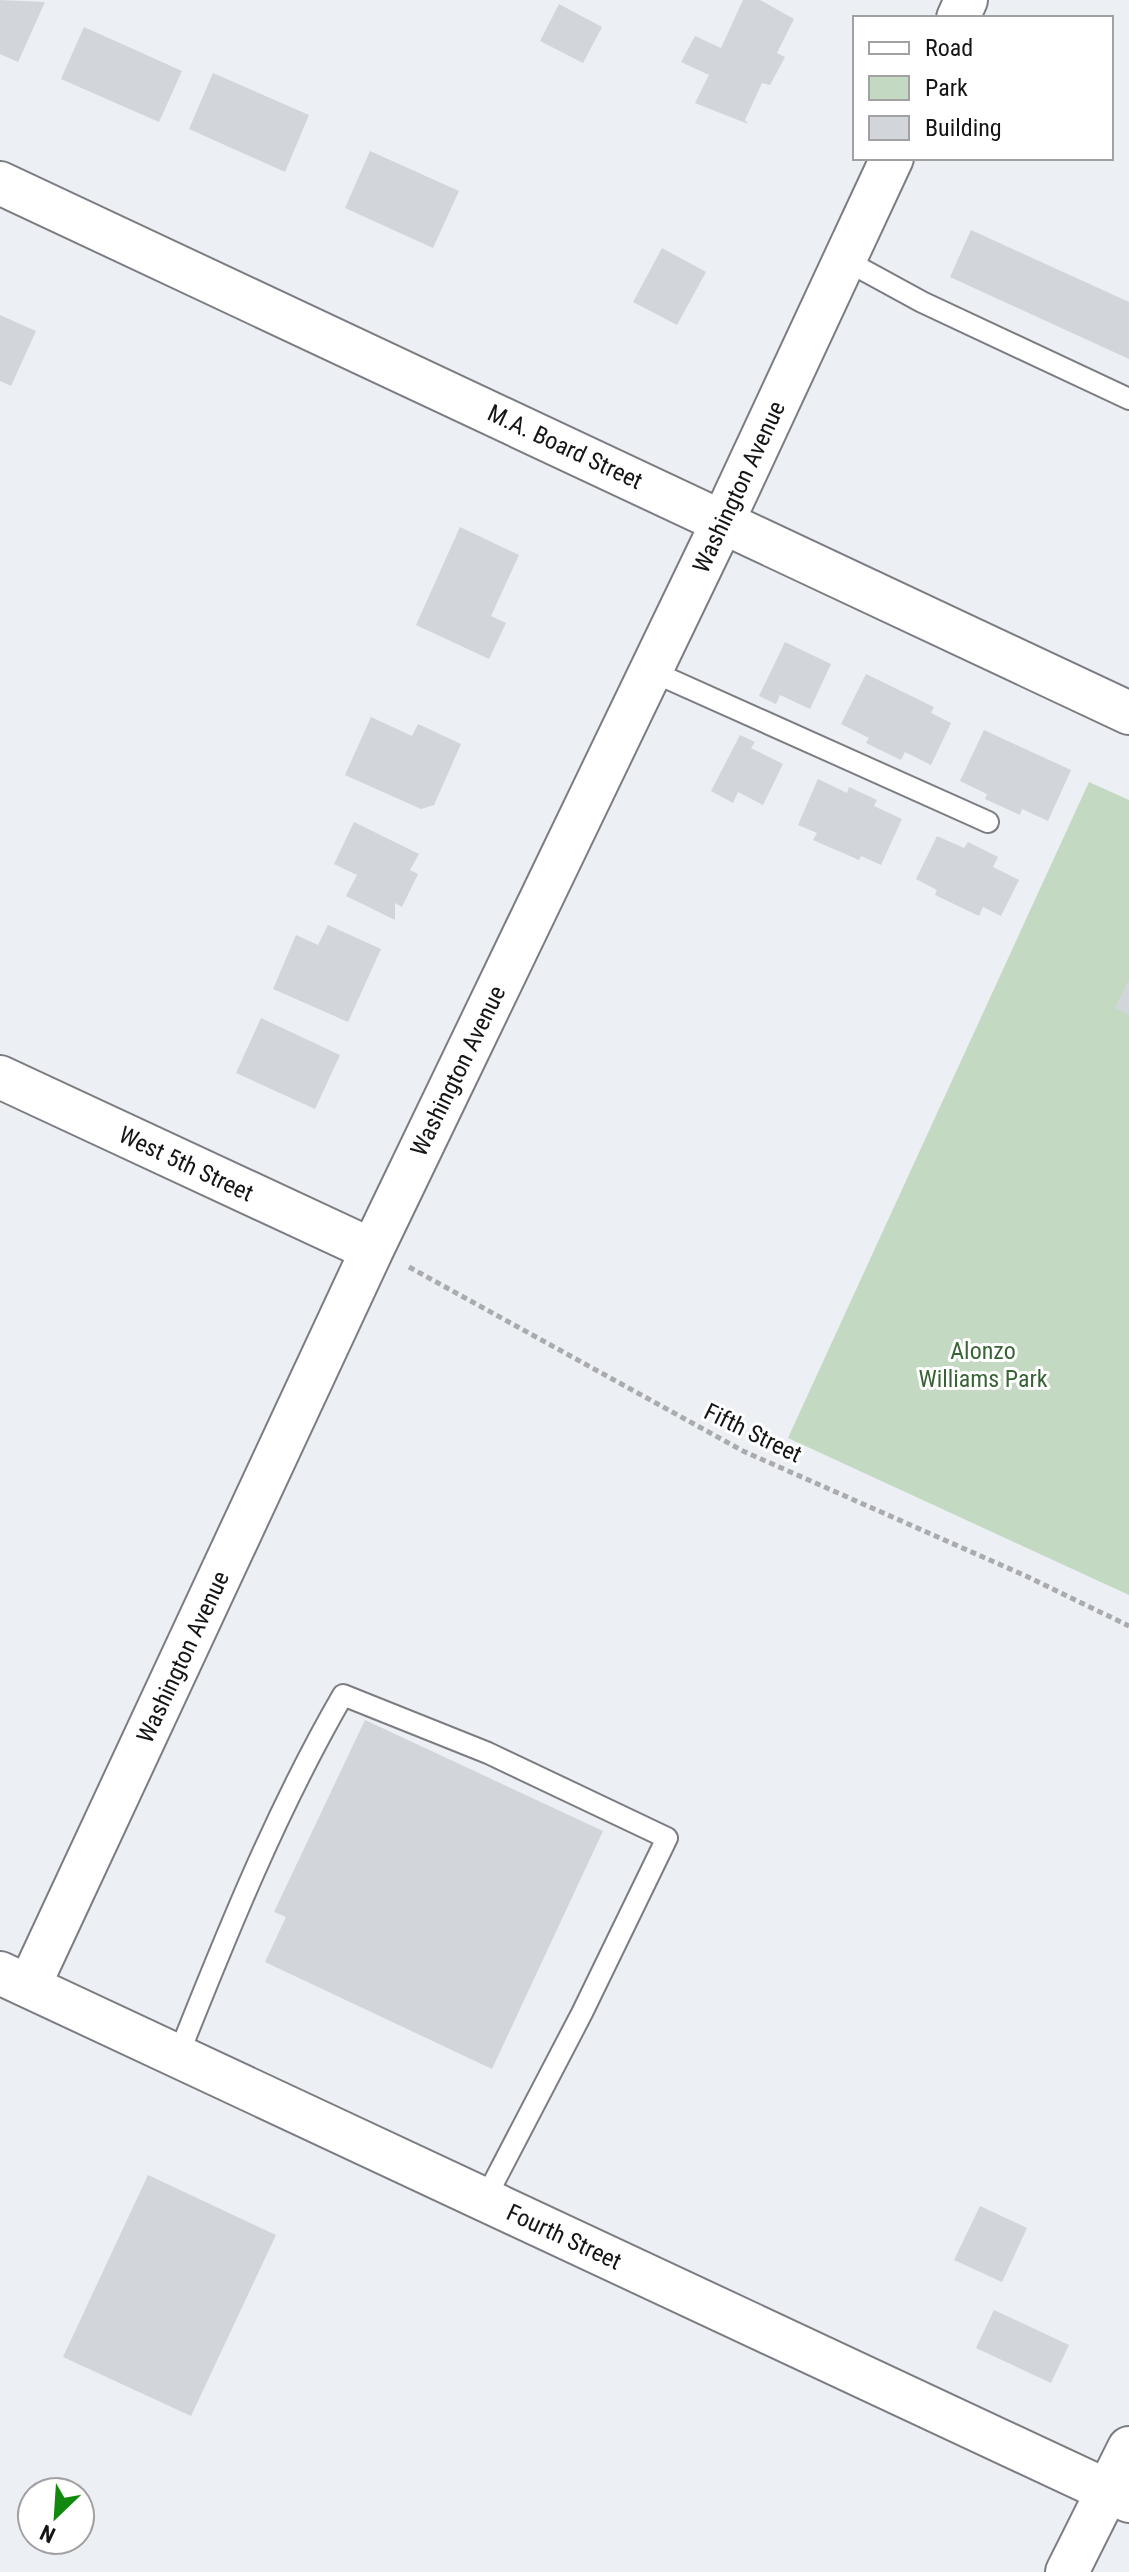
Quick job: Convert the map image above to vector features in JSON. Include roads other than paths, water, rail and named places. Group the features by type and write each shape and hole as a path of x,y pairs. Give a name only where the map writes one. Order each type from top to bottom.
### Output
{"street":[{"name":"Washington Avenue","path":"15,1980 651,671 891,160"},
{"name":"M.A. Board Street","path":"0,183 1129,713"},
{"name":"West 5th Street","path":"0,1077 372,1250"},
{"name":"Fourth Street","path":"15,1980 1118,2496"},
{"path":"1067,2572 1118,2496 1129,2448"}],"lane":[{"path":"845,260 922,302 1129,399"},
{"path":"651,671 988,822"},
{"path":"178,2056 235,1911 315,1745 343,1695 488,1753 667,1838 582,2013 485,2199"}],"park label":[{"name":"Alonzo Williams Park","path":"983,1365"}]}
